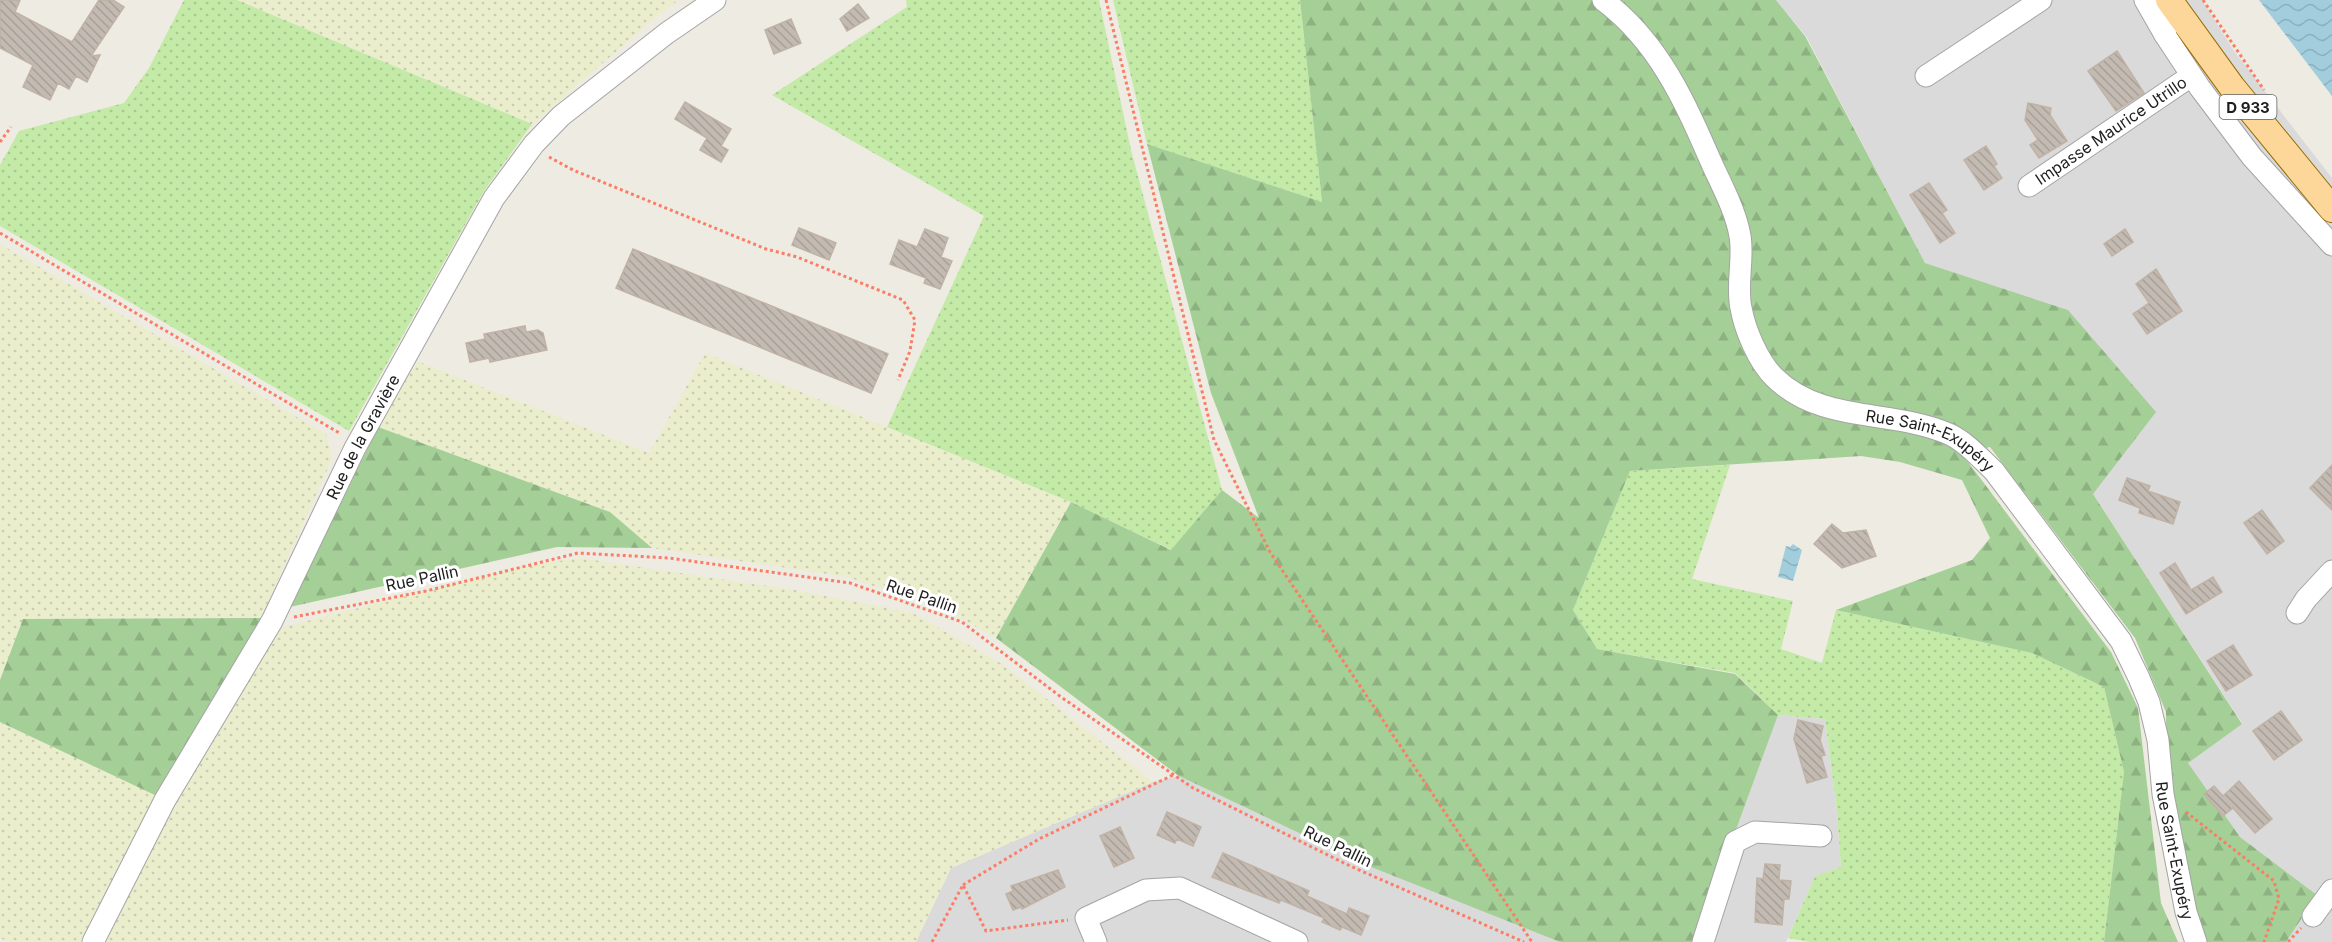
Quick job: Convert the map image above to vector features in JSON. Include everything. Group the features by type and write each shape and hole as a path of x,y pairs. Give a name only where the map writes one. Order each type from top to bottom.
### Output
{"main road":[{"name":"D 933","path":"2170,1 2232,87 2332,209"}],"street":[{"name":"Rue de la Gravière","path":"93,942 165,800 272,621 355,448 494,198 534,144 561,116 588,93 715,0"},
{"name":"Rue Saint-Exupéry","path":"1603,0 1641,33 1679,90 1726,194 1740,236 1740,308 1759,357 1774,377 1800,397 1826,407 1915,424 1949,434 1969,448 1994,471 2121,641 2149,702 2158,740 2163,794 2186,912 2196,942"},
{"path":"1926,76 2041,0"},
{"path":"2145,0 2192,76 2252,157 2332,245"},
{"path":"2165,35 2170,1"},
{"name":"Impasse Maurice Utrillo","path":"2029,186 2192,76"},
{"path":"2297,613 2306,598 2332,571"},
{"path":"1703,942 1735,842 1755,832 1821,836"},
{"path":"1096,942 1086,918 1146,890 1180,888 1297,942"},
{"path":"2313,916 2332,890"}],"path":[{"path":"1106,0 1214,440 1270,552 1532,942"},
{"path":"2203,0 2265,91"},
{"path":"0,142 11,127"},
{"path":"534,144 550,158 573,170 765,249 797,257 903,300 915,320 910,351 898,380"},
{"path":"0,233 336,429 355,448"},
{"name":"Rue Pallin","path":"272,621 426,591 578,553 669,558 850,583 962,622 1061,697 1193,788 1350,866 1524,942"},
{"path":"932,942 963,885 1039,838 1173,775"},
{"path":"2163,794 2274,881 2279,899 2264,942"},
{"path":"963,885 986,931 1086,918"}],"shaded area":[{"path":"1776,0 2202,0 2234,51 2332,178 2332,942 2286,942 2317,895 2240,837 2187,763 2242,723 2093,494 2068,310 1925,263 1806,36"},
{"path":"1778,715 1825,719 1837,811 1841,867 1815,876 1786,942 1695,942"},
{"path":"1179,776 1371,867 1560,942 916,942 951,868 1153,782"}],"green space":[{"path":"184,0 237,0 532,124 484,191 349,431 0,226 0,165 19,131 124,103 149,68"},
{"path":"237,0 679,0 663,11 532,124"},
{"path":"906,0 1099,0 1131,150 1222,490 1172,550 1071,502 887,427 984,216 772,95 907,7"},
{"path":"1113,0 1300,0 1322,202 1147,144"},
{"path":"1300,0 1776,0 1805,36 1925,263 2068,310 2156,412 2093,494 2242,724 2188,763 2240,837 2317,895 2286,942 2205,942 2186,899 2167,803 2166,712 2135,638 1990,447 1962,454 2111,652 2138,708 2161,903 2178,942 2104,942 2124,772 2104,687 2032,653 1836,610 1972,560 1990,538 1962,480 1900,462 1861,456 1630,471 1573,610 1597,649 1735,674 1778,715 1695,942 1560,942 1371,867 1179,776 996,638 1071,502 1171,550 1222,490 1259,518 1211,393 1147,144 1322,202"},
{"path":"0,244 326,434 332,459 261,618 23,619 0,680"},
{"path":"705,353 1071,502 996,638 953,614 848,577 652,548 610,512 378,427 417,361 649,453"},
{"path":"378,427 610,512 652,548 557,547 290,607"},
{"path":"1730,465 1692,579 1793,601 1781,649 1822,663 1836,610 2032,653 2104,687 2124,772 2104,942 1810,942 1788,938 1815,876 1841,867 1837,811 1825,719 1778,715 1735,673 1597,649 1573,610 1630,471"},
{"path":"580,558 795,590 913,613 1002,664 1153,782 951,868 916,942 102,942 169,809 279,628 530,565"},
{"path":"261,618 157,796 0,722 0,680 23,619"},
{"path":"0,722 157,796 83,942 9,942 0,938"}],"water":[{"path":"2259,0 2332,0 2332,96"},
{"path":"1793,544 1802,550 1793,581 1778,577 1786,546 1790,547"}],"building":[{"path":"0,0 20,0 15,12 72,42 99,0 113,0 124,7 91,56 100,55 87,82 76,76 69,89 58,83 50,100 23,87 33,65 0,48"},
{"path":"858,4 869,18 847,31 840,19"},
{"path":"791,19 801,43 774,54 765,30"},
{"path":"2117,51 2144,93 2116,111 2088,71"},
{"path":"685,102 731,129 721,146 728,150 721,162 700,150 707,138 675,119"},
{"path":"2028,103 2051,108 2050,115 2067,141 2039,158 2030,145 2038,140 2025,120"},
{"path":"1986,146 2002,178 1984,190 1964,160"},
{"path":"1929,183 1947,210 1942,213 1955,233 1940,243 1910,195"},
{"path":"799,228 836,243 829,260 792,245"},
{"path":"925,229 948,238 941,257 952,261 940,289 924,283 926,278 890,264 899,240 917,247"},
{"path":"2125,229 2133,242 2112,256 2104,244"},
{"path":"633,249 888,354 871,393 616,288"},
{"path":"2156,269 2182,311 2147,334 2133,314 2149,303 2136,284"},
{"path":"525,326 526,332 538,330 543,333 547,350 490,362 489,358 470,362 466,343 485,339 484,334"},
{"path":"2332,465 2332,510 2310,488"},
{"path":"2127,478 2150,486 2148,491 2180,502 2173,524 2139,513 2140,508 2119,500"},
{"path":"2262,510 2284,541 2267,554 2244,523"},
{"path":"1832,524 1843,533 1866,530 1876,556 1842,568 1814,544"},
{"path":"2175,563 2191,590 2213,577 2222,592 2186,614 2160,573"},
{"path":"2233,645 2252,675 2226,691 2207,661"},
{"path":"2281,711 2302,740 2274,760 2253,731"},
{"path":"1798,720 1823,726 1820,740 1825,755 1821,756 1827,777 1807,783 1794,739"},
{"path":"2239,781 2272,819 2255,833 2233,808 2223,816 2204,794 2214,786 2223,796"},
{"path":"1167,812 1201,827 1193,846 1177,839 1175,843 1157,835"},
{"path":"1120,827 1134,858 1114,867 1100,836"},
{"path":"1223,853 1309,891 1307,896 1347,914 1349,908 1369,916 1361,935 1342,927 1340,930 1322,922 1324,918 1281,900 1279,903 1212,877"},
{"path":"1765,864 1780,865 1779,880 1791,881 1789,899 1784,899 1782,925 1755,922 1757,878 1763,879"},
{"path":"1058,870 1065,887 1022,909 1021,907 1013,910 1006,894 1013,891 1011,886"}]}
